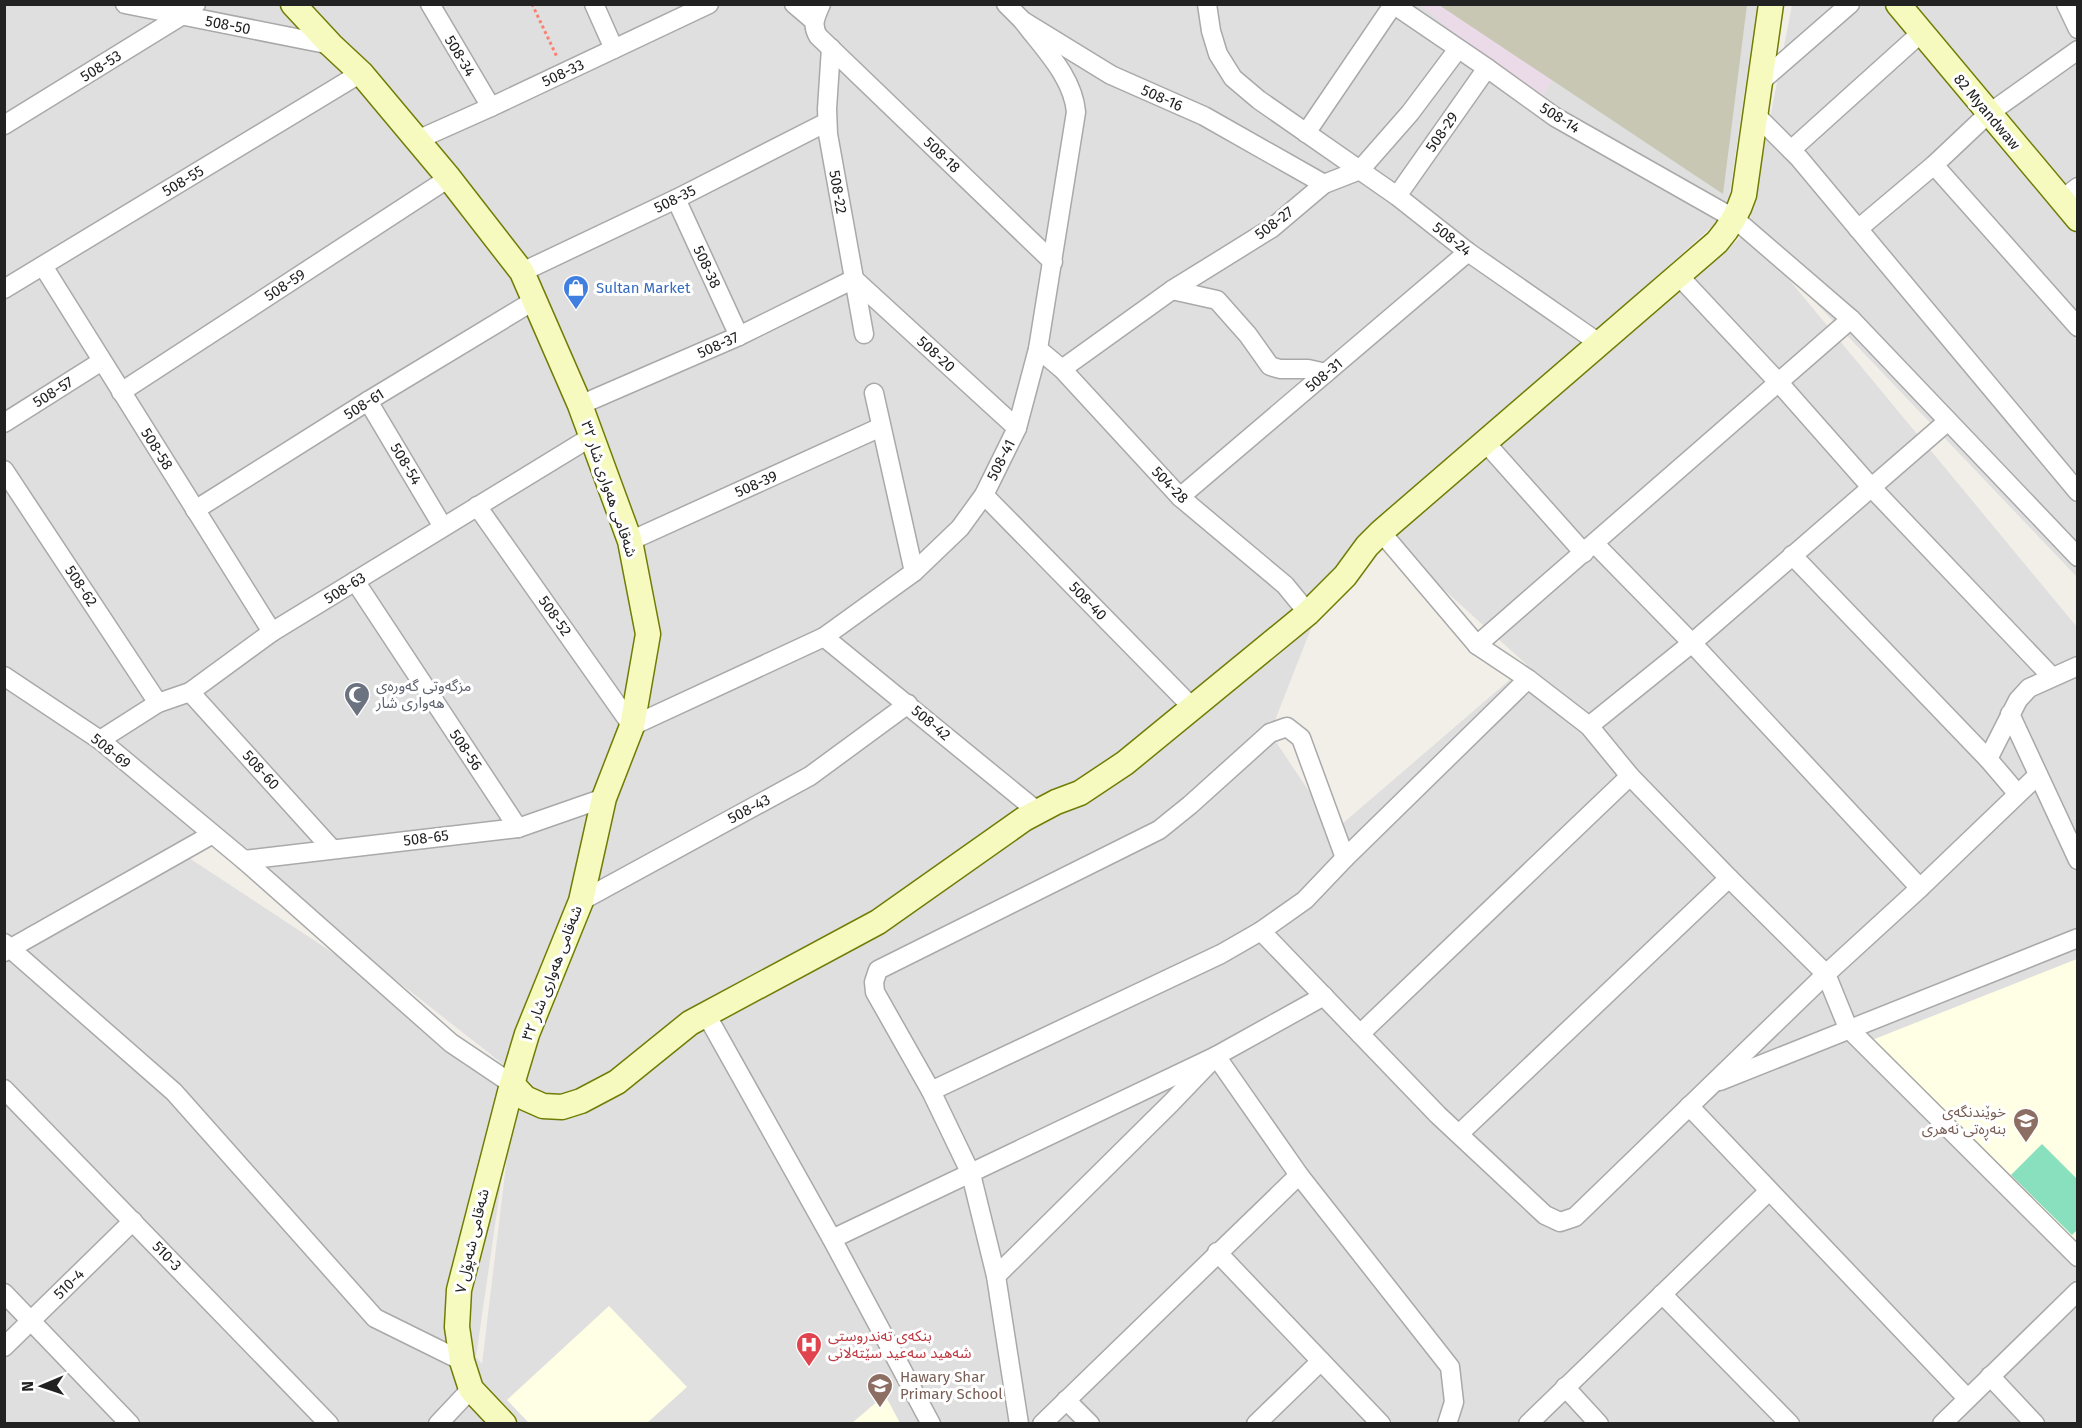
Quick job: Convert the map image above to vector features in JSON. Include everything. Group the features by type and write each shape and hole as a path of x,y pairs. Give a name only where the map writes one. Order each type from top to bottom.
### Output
{"street":[{"name":"508-50","path":"125,4 331,45"},
{"name":"508-53","path":"4,125 181,16 195,4"},
{"name":"شەقامی هەواری شار ٣٢","path":"293,4 361,73 449,178 522,272 580,405 630,541 648,634 632,726 604,798 580,901 527,1034 512,1084"},
{"name":"508-34","path":"430,4 491,107"},
{"path":"594,4 614,49"},
{"name":"508-33","path":"417,140 709,4"},
{"name":"508-18","path":"794,4 818,13 816,32 831,48 1053,262"},
{"name":"508-16","path":"1006,4 1023,21 1111,75 1204,116 1324,184"},
{"name":"508-24","path":"1207,4 1211,31 1218,54 1233,78 1259,100 1397,196 1468,252 1599,343"},
{"path":"512,1084 525,1098 543,1106 562,1107 581,1101 616,1082 674,1034 706,1014 878,922 1037,811 1090,787 1125,763 1308,614 1345,576 1367,546 1381,532 1717,242 1735,219 1744,195 1771,4"},
{"path":"1761,84 1766,77 1850,4"},
{"name":"82 Myandwaw","path":"1898,4 1988,114 2069,193 2078,219"},
{"path":"2066,4 2078,29"},
{"path":"1306,132 1393,5"},
{"name":"508-14","path":"1393,5 1555,117 1735,219 1851,319 2078,557"},
{"name":"508-41","path":"632,726 824,637 914,573 960,528 984,495 1017,428 1038,349 1075,128 1075,95 1023,21"},
{"path":"1791,150 1921,33"},
{"name":"508-22","path":"831,48 827,122 864,334"},
{"name":"508-27","path":"1062,369 1172,290 1272,228 1324,184 1360,170 1410,113 1458,49"},
{"path":"1858,229 1934,165 1988,114 2078,50"},
{"name":"508-29","path":"1397,196 1487,68"},
{"name":"508-55","path":"4,289 361,73"},
{"path":"1756,115 1791,150 2078,492"},
{"name":"508-35","path":"522,272 676,199 827,122"},
{"path":"1934,165 2078,327"},
{"name":"508-59","path":"121,392 449,178"},
{"name":"508-38","path":"676,199 739,336"},
{"name":"508-31","path":"1180,497 1468,252"},
{"name":"508-58","path":"43,266 272,632"},
{"path":"1678,275 1780,384 1871,487 2052,677"},
{"name":"508-37","path":"580,405 739,336 854,279"},
{"name":"508-20","path":"854,279 1017,428"},
{"path":"1172,290 1217,300 1248,334 1270,366 1326,373"},
{"name":"508-61","path":"195,510 368,401 535,300"},
{"path":"1478,645 1780,384 1851,319"},
{"name":"504-28","path":"1038,349 1062,369 1180,497 1285,585 1308,614"},
{"name":"508-57","path":"4,423 102,361"},
{"path":"873,393 914,573"},
{"name":"508-54","path":"368,401 443,527"},
{"path":"1589,726 1692,643 1948,421"},
{"name":"508-39","path":"630,541 881,427"},
{"name":"508-63","path":"100,740 158,703 190,692 272,632 591,437"},
{"path":"1485,442 1589,548 1692,643 1920,888"},
{"name":"508-62","path":"4,470 158,703"},
{"name":"508-40","path":"984,495 1193,708"},
{"name":"508-52","path":"477,506 632,726"},
{"path":"1381,532 1478,645 1528,679 1589,726 1630,776 1826,974 1848,1028 2078,1257"},
{"path":"1792,555 1988,759 2017,794"},
{"name":"508-56","path":"355,581 518,828"},
{"name":"508-42","path":"824,637 1037,811"},
{"path":"1988,759 2018,700 2029,688 2078,666"},
{"name":"508-69","path":"4,676 100,740 211,835 244,860 452,1043 512,1084"},
{"path":"931,1091 1221,954 1261,931 1305,900 1528,679"},
{"name":"508-60","path":"190,692 332,849"},
{"name":"508-43","path":"580,901 810,776 908,704"},
{"path":"2010,714 2078,860"},
{"path":"1019,1424 996,1276 970,1174 931,1091 875,992 874,982 878,970 1159,830 1190,806 1270,733 1287,727 1301,738 1345,858"},
{"path":"1261,931 1438,1115 1460,1133 1545,1215 1560,1222 1575,1217 1826,974 2038,775"},
{"path":"1360,1034 1630,776"},
{"name":"508-65","path":"244,860 518,828 604,798"},
{"path":"211,835 7,948 174,1092 375,1318 462,1360"},
{"path":"1460,1133 1729,878"},
{"path":"1711,1085 1848,1028 2078,938"},
{"path":"832,1239 1216,1056 1324,996"},
{"path":"706,1014 832,1239 931,1424"},
{"path":"1216,1056 1299,1175 1450,1367 1454,1402 1447,1424"},
{"path":"996,1276 1171,1104 1216,1056"},
{"name":"شەقامی شەپۆل ٧","path":"504,1424 471,1389 462,1360 457,1327 459,1290 512,1084"},
{"name":"510-3","path":"4,1089 329,1424"},
{"path":"1689,1106 1967,1398"},
{"path":"1042,1424 1299,1175"},
{"path":"1528,1424 1769,1191"},
{"name":"510-4","path":"4,1347 133,1221"},
{"path":"1217,1252 1382,1424"},
{"path":"1942,1424 2078,1291"},
{"path":"4,1293 130,1424"},
{"path":"1662,1294 1790,1424"},
{"path":"1256,1424 1321,1361"},
{"path":"1990,1376 2036,1424"},
{"path":"1565,1387 1599,1424"},
{"path":"438,1424 471,1389"},
{"path":"1066,1400 1090,1424"}],"path":[{"path":"532,4 564,72"}],"shaded area":[{"path":"5,5 1757,5 1727,213 1336,565 1270,733 1335,830 1527,665 1389,540 1748,231 1792,5 2077,5 2077,577 1757,241 2077,627 2077,1423 5,1424","holes":["211,835 508,1068 180,852","513,1107 482,1364 476,1357"]},
{"path":"1421,5 1600,5 1537,104"},
{"path":"1439,5 1747,5 1723,194"},
{"name":"خوێندنگەی بنەڕەتی نەهری","path":"2077,959 2077,1247 1872,1040"},
{"path":"609,1306 687,1387 647,1423 529,1423 507,1400"},
{"name":"Hawary Shar Primary School","path":"885,1395 900,1423 852,1423"}],"green space":[{"path":"2042,1144 2077,1179 2077,1230 2072,1235 2011,1175"}],"place":[{"name":"Sultan Market","path":"576,311"},
{"name":"مزگەوتی گەورەی هەواری شار","path":"357,718"},
{"name":"خوێندنگەی بنەڕەتی نەهری","path":"2026,1144"},
{"name":"بنکەی تەندروستی شەهید سەعید سێتەلانی","path":"809,1368"},
{"name":"Hawary Shar Primary School","path":"880,1409"}]}
